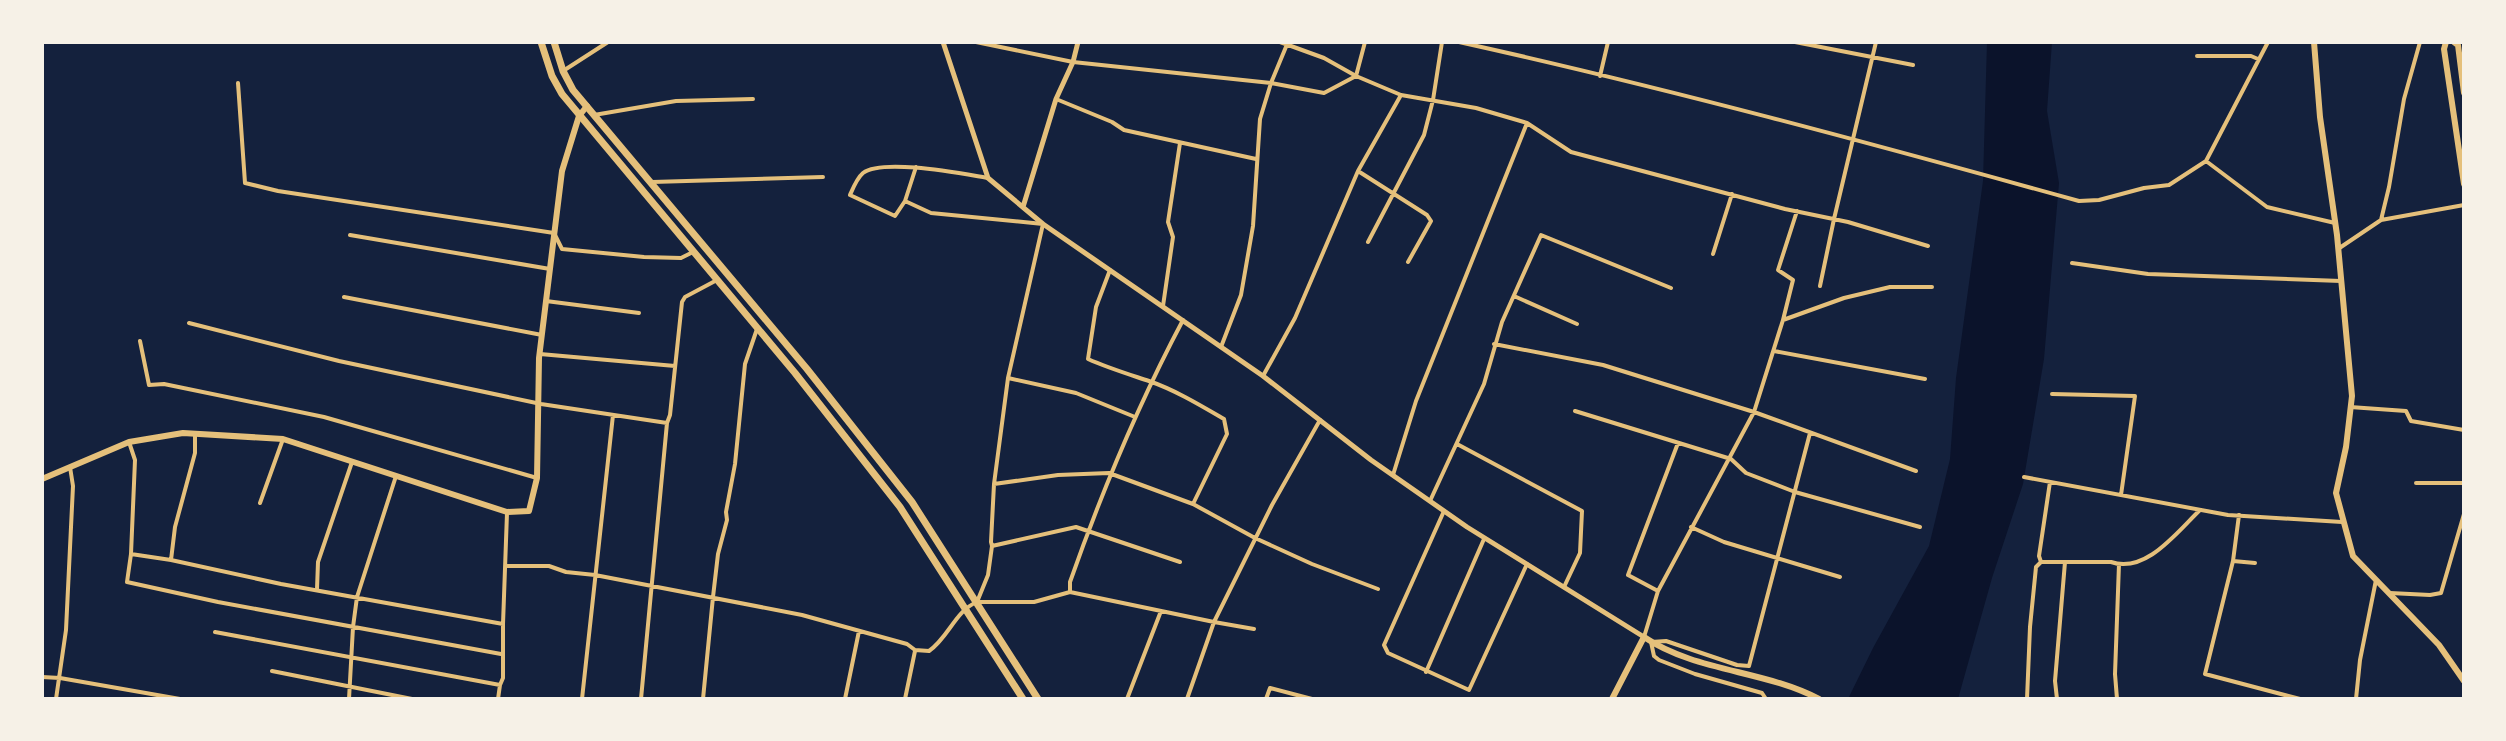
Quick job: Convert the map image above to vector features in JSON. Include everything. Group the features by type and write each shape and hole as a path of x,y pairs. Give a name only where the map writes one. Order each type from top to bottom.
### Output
{"main road":[{"path":"541,42 552,76 562,94 900,507 1023,699"},
{"path":"554,42 573,90 807,369 903,490 1038,699"},
{"path":"2314,42 2320,117 2349,349 2350,407 2346,447 2336,493 2353,556 2439,645 2464,681"},
{"path":"2446,42 2444,49 2464,184"},
{"path":"2454,42 2458,45 2464,93"},
{"path":"42,479 129,442 183,433 283,439 507,512 529,511 537,478 540,354 562,171 579,116 587,106"},
{"path":"1612,699 1644,637 1705,664 1789,686 1819,699"}],"street":[{"path":"563,71 608,42"},
{"path":"943,42 988,178"},
{"path":"976,42 1073,62 1271,83 1324,93 1356,76 1365,42"},
{"path":"1023,207 1056,99 1073,62 1078,42"},
{"path":"1280,42 1324,58 1401,95 1476,108 1527,123 1571,152 1928,246"},
{"path":"1368,242 1424,135 1442,42"},
{"path":"1459,42 1853,139 2079,201 2099,200 2169,185 2206,161 2268,42"},
{"path":"1600,76 1608,42"},
{"path":"1795,42 1913,65"},
{"path":"1820,286 1876,42"},
{"path":"2381,220 2404,99 2420,42"},
{"path":"1221,347 1241,295 1253,226 1260,119 1288,44"},
{"path":"2197,56 2251,56 2258,59"},
{"path":"238,83 245,183 278,191 554,233 562,249 681,258 693,252"},
{"path":"2451,84 2463,84"},
{"path":"1263,376 1295,318 1358,171 1401,95"},
{"path":"594,115 676,101 753,99"},
{"path":"1056,99 1124,130 1257,159"},
{"path":"1393,475 1416,401 1527,123"},
{"path":"1163,306 1173,237 1168,222 1180,143"},
{"path":"2206,161 2267,207 2335,223"},
{"path":"916,167 905,201 895,216 850,194 862,174 871,169 916,167 988,178 1043,224 1263,376 1444,511 1644,637 1658,591 1754,412 1793,280 1778,270 1797,211"},
{"path":"1358,171 1427,215 1431,221 1408,262"},
{"path":"650,182 823,177"},
{"path":"1713,254 1732,194"},
{"path":"905,201 931,213 1043,224"},
{"path":"2338,249 2381,220 2464,205"},
{"path":"977,602 988,575 994,484 1008,378 1043,224"},
{"path":"350,235 550,269"},
{"path":"1430,501 1484,384 1494,344 1541,235 1671,288"},
{"path":"2072,263 2148,274 2342,281"},
{"path":"1110,270 1096,307 1088,359 1150,382 1224,419 1227,434 1193,504"},
{"path":"641,699 667,423 682,302 685,297 717,280"},
{"path":"1783,320 1844,298 1890,287 1932,287"},
{"path":"1514,295 1577,324"},
{"path":"344,297 542,335"},
{"path":"546,301 639,313"},
{"path":"1070,592 1070,582 1109,473 1150,382 1183,320"},
{"path":"189,323 339,361 539,404 667,423"},
{"path":"703,699 718,554 727,520 735,464 745,364 757,329"},
{"path":"140,341 149,385 164,384 324,417 537,478"},
{"path":"1494,344 1603,365 1754,412 1916,471"},
{"path":"1774,351 1925,379"},
{"path":"540,354 675,366"},
{"path":"1008,378 1076,393 1135,417"},
{"path":"2052,394 2135,396 2121,495"},
{"path":"2350,407 2406,411 2411,421 2464,430"},
{"path":"1575,411 1731,459 1746,473 1795,492 1920,527"},
{"path":"582,699 613,415"},
{"path":"1187,699 1214,622 1255,538 1320,420"},
{"path":"1766,699 1762,693 1659,660 1654,656 1651,642 1666,641 1743,667 1749,666 1810,433"},
{"path":"171,560 175,527 195,453 195,434"},
{"path":"260,503 283,439"},
{"path":"129,442 135,460 127,582 501,654"},
{"path":"1658,591 1628,575 1678,443"},
{"path":"1457,444 1582,511 1580,553 1564,588"},
{"path":"317,589 318,562 352,462"},
{"path":"56,699 66,630 73,486 70,467"},
{"path":"994,484 1058,475 1109,473 1193,504 1255,538 1378,589"},
{"path":"349,699 357,597 396,476"},
{"path":"2024,477 2200,510 2344,522"},
{"path":"2041,562 2039,556 2050,482"},
{"path":"2416,483 2464,483"},
{"path":"2027,699 2036,567 2041,562 2119,564 2146,560 2200,510"},
{"path":"1444,511 1384,645 1388,653 1465,690 1470,689 1527,564"},
{"path":"498,699 504,660 501,654 507,512"},
{"path":"2390,593 2441,593 2464,514"},
{"path":"2239,515 2233,561 2205,674 2300,699"},
{"path":"992,546 1076,527 1180,562"},
{"path":"1691,527 1724,542 1840,577"},
{"path":"1426,672 1485,538"},
{"path":"131,554 503,624"},
{"path":"2233,561 2255,563"},
{"path":"2057,699 2055,681 2065,562"},
{"path":"2117,699 2119,564"},
{"path":"506,566 549,566 566,572 802,615 907,644 915,650 929,651 941,643 965,607 977,602 1034,602 1070,592 1254,629"},
{"path":"2356,699 2360,660 2376,580"},
{"path":"1127,699 1161,611"},
{"path":"845,699 859,631"},
{"path":"215,632 500,685"},
{"path":"905,699 915,650"},
{"path":"272,671 412,699"},
{"path":"42,677 180,699"},
{"path":"1266,699 1270,688 1312,699"}],"water":[{"path":"1987,42 2052,42 2047,111 2059,183 2044,359 2023,484 1992,578 1958,699 1848,699 1929,546 1950,459 1956,378 1983,181"}]}
